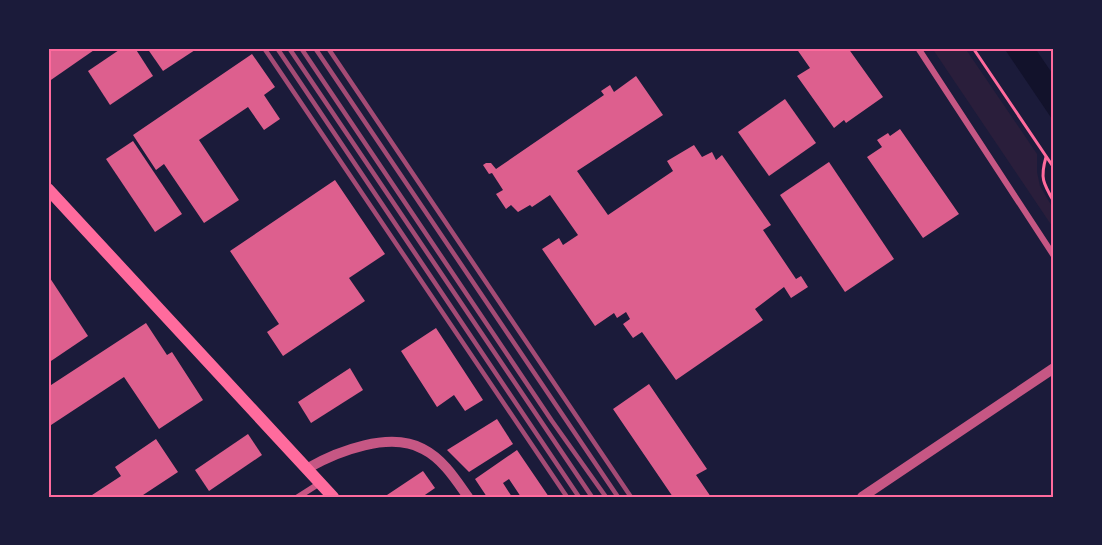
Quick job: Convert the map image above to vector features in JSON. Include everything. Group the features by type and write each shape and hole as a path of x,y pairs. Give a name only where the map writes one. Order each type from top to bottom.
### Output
{"main road":[{"path":"48,189 333,497"}],"street":[{"path":"918,48 1054,256"},
{"path":"862,497 1054,368"},
{"path":"308,468 326,458 375,442 401,443 423,448 437,459 468,497"},
{"path":"298,497 321,483"}],"path":[{"path":"972,48 1054,168"},
{"path":"1046,157 1041,172 1045,186 1054,202"}],"shaded area":[{"path":"932,48 965,48 1037,154 1040,186 1054,210 1054,229"},
{"path":"1004,48 1035,48 1054,76 1054,122"}],"building":[{"path":"48,48 97,48 48,82"},
{"path":"122,48 135,48 153,76 110,105 88,71"},
{"path":"147,48 198,48 163,71"},
{"path":"796,48 848,48 883,97 846,123 844,120 834,128 797,76 810,68"},
{"path":"252,54 275,87 264,95 280,119 264,130 248,107 199,140 239,200 204,223 164,164 156,170 133,135"},
{"path":"636,76 663,115 577,171 608,215 673,171 667,161 694,145 702,157 712,152 716,160 722,155 771,225 763,230 796,279 801,276 808,287 791,298 784,287 755,309 763,320 676,380 642,332 633,338 623,324 630,319 626,312 617,318 614,313 595,326 542,249 559,238 563,245 578,235 550,195 532,207 530,205 518,212 511,205 506,209 496,194 503,190 492,173 489,174 483,165 491,163 496,169 604,95 601,91 610,85 614,92"},
{"path":"785,99 816,143 769,176 738,132"},
{"path":"900,129 959,214 923,238 867,157 882,147 877,140 888,133 890,136"},
{"path":"133,141 182,214 155,232 106,159"},
{"path":"829,162 894,259 845,292 780,195"},
{"path":"335,180 385,254 349,278 365,301 283,356 267,332 279,324 230,251"},
{"path":"48,275 88,336 48,363"},
{"path":"146,323 167,355 172,352 203,400 159,429 124,377 48,427 48,387"},
{"path":"436,328 483,400 465,411 454,395 437,407 401,351"},
{"path":"350,368 363,390 311,423 298,402"},
{"path":"649,384 707,469 696,475 711,497 673,497 613,409"},
{"path":"497,419 513,444 469,472 447,450"},
{"path":"248,434 262,455 209,491 195,470"},
{"path":"156,439 178,472 140,497 89,497 121,476 115,467"},
{"path":"517,450 549,497 521,497 509,479 503,483 512,497 487,497 475,479"},
{"path":"423,471 435,488 422,497 384,497"}],"railway":[{"path":"264,48 567,497"},
{"path":"277,48 579,497"},
{"path":"289,48 592,497"},
{"path":"301,48 552,421 606,497"},
{"path":"315,48 618,497"},
{"path":"328,48 631,497"}]}
